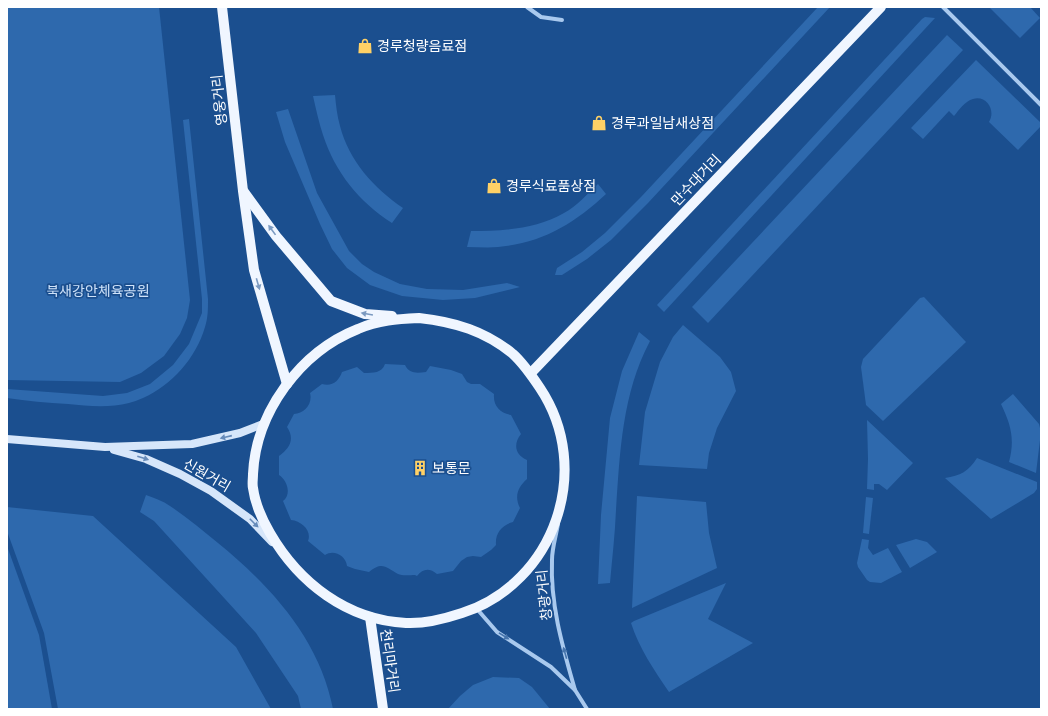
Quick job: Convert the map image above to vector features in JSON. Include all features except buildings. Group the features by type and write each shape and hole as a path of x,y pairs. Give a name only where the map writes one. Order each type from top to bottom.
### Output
{"main road":[{"name":"영웅거리","path":"222,7 243,191 254,270 287,384"},
{"name":"만수대거리","path":"531,373 880,7"},
{"path":"243,191 276,236 331,301 365,314 420,318 445,321 469,328 492,340 513,355 531,373 549,400 560,431 565,463 563,496 557,520 547,542 534,563 503,593 477,609 442,620 406,623 370,617 344,607 321,593 301,574 280,550 263,520 253,489 254,456 263,424 287,384 307,361 331,342 359,328 388,320 420,318"},
{"name":"신원거리","path":"7,439 105,447 192,444 240,434 263,424"},
{"name":"신원거리","path":"105,447 146,459 180,474 212,491 250,519 280,550"},
{"name":"천리마거리","path":"370,617 383,709"}],"street":[{"path":"527,7 542,17 562,20"},
{"path":"943,7 1041,105"},
{"name":"창광거리","path":"563,496 552,559 553,593 560,637 575,690"},
{"name":"창광거리","path":"477,609 497,632 551,667 575,690 587,709"}],"green space":[{"name":"북새강안체육공원","path":"7,7 159,7 190,300 187,318 180,334 164,356 141,373 120,382 7,380"},
{"path":"818,7 830,7 648,203 611,240 587,259 562,275 555,275 557,268 582,252 605,233 641,197"},
{"path":"989,7 1030,7 1040,18 1020,38"},
{"path":"925,17 935,18 664,312 657,305"},
{"path":"947,35 963,50 708,323 692,307"},
{"path":"976,60 1041,123 1041,126 1018,150 989,122 991,118 991,109 986,102 978,98 967,102 954,116 949,111 923,139 911,128"},
{"path":"335,95 337,114 344,139 356,162 382,192 403,208 392,223 369,206 359,196 341,174 328,149 320,126 313,96"},
{"path":"288,109 317,193 349,251 362,264 374,272 400,284 427,289 463,290 507,283 520,287 475,298 443,300 402,296 370,285 347,268 332,249 285,142 276,112"},
{"path":"189,119 208,299 205,327 196,349 189,360 164,386 143,398 129,403 114,406 91,406 7,398 7,389 103,396 127,393 150,384 173,365 189,344 202,313 202,299 183,120"},
{"path":"598,184 606,194 582,214 556,230 529,241 514,245 467,247 471,231 507,230 542,223 569,210"},
{"path":"924,297 966,342 883,421 866,405 861,367 863,359 920,298"},
{"path":"683,325 720,357 731,372 736,391 717,428 709,453 707,469 639,465 645,412 660,362 673,337"},
{"path":"639,332 650,341 633,382 624,424 619,467 610,583 598,584 601,515 610,418 622,371"},
{"path":"385,364 405,365 409,370 419,373 426,372 430,366 451,370 462,374 467,382 471,384 480,384 494,394 495,402 498,408 504,413 511,415 521,434 518,438 516,449 523,458 527,460 527,479 521,485 517,496 520,508 513,522 500,530 496,545 491,550 481,557 467,557 461,561 453,571 437,574 429,570 424,570 417,576 400,575 384,566 377,567 369,572 347,566 344,559 339,554 328,553 325,555 308,541 309,534 307,530 299,522 291,520 283,501 286,498 288,491 284,480 279,475 279,456 286,450 290,443 291,435 287,427 294,414 298,414 307,408 311,397 310,393 322,384 332,384 339,378 342,372 357,367 364,373 374,373 382,369"},
{"path":"1013,394 1039,424 1041,432 1036,473 1009,462 1012,439 1010,426 1001,404"},
{"path":"867,420 913,463 887,490 879,484 874,484 874,490 867,489"},
{"path":"977,458 1037,482 1037,489 1034,493 991,519 945,478 964,472"},
{"path":"146,495 167,504 195,524 238,560 274,596 305,637 317,660 333,709 301,709 298,696 256,633 154,521 140,512"},
{"path":"637,496 706,502 709,533 717,568 632,608"},
{"path":"866,497 873,498 869,534 863,533"},
{"path":"7,507 93,516 236,647 271,709 58,709 44,633 7,531"},
{"path":"862,539 869,540 868,548 873,555 888,548 902,572 881,583 870,582 867,580 857,563"},
{"path":"916,539 927,542 937,552 910,568 896,545"},
{"path":"7,546 39,635 52,709 7,709"},
{"path":"726,583 708,619 753,643 669,692 652,667 631,623"},
{"path":"493,677 519,678 532,687 550,709 448,709 473,685"}],"place":[{"name":"경루청량음료점","path":"365,46"},
{"name":"경루과일남새상점","path":"599,123"},
{"name":"경루식료품상점","path":"494,186"},
{"name":"보통문","path":"420,468"}]}
